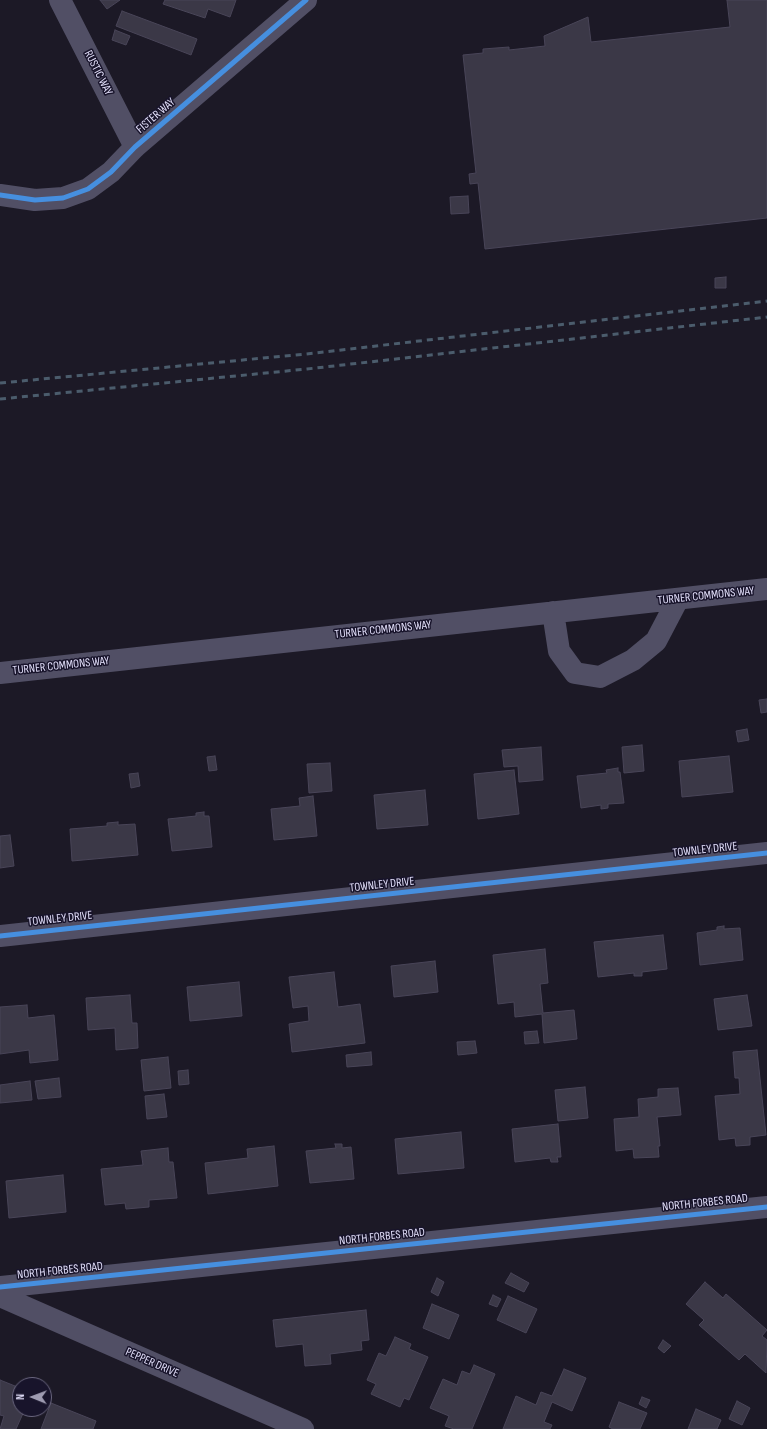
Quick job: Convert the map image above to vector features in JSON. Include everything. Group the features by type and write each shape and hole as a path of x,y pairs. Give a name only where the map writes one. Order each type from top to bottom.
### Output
{"street":[{"name":"RUSTIC WAY","path":"60,0 134,147"},
{"name":"FISTER WAY","path":"0,195 35,200 63,198 88,189 111,172 134,147 306,0"},
{"name":"TURNER COMMONS WAY","path":"0,673 767,589"},
{"path":"553,612 559,651 575,673 600,677 634,660 656,641 678,599"},
{"name":"TOWNLEY DRIVE","path":"0,936 767,853"},
{"name":"NORTH FORBES ROAD","path":"0,1287 767,1207"},
{"name":"PEPPER DRIVE","path":"0,1296 304,1429"}],"building":[{"path":"100,0 120,0 107,9"},
{"path":"165,0 236,0 230,17 208,9 205,18 163,4"},
{"path":"727,0 767,0 767,218 485,249 478,183 470,184 469,174 476,173 463,55 483,53 483,49 509,47 509,50 545,46 544,36 588,17 591,42 730,27"},
{"path":"122,11 197,39 191,55 116,26"},
{"path":"115,30 130,36 126,45 112,40"},
{"path":"468,196 469,213 451,214 450,197"},
{"path":"726,277 726,288 715,288 715,278"},
{"path":"767,699 767,712 761,713 759,700"},
{"path":"747,729 749,740 738,742 736,731"},
{"path":"642,745 644,771 624,773 622,747"},
{"path":"541,747 543,780 519,782 518,766 504,767 502,750"},
{"path":"215,756 217,770 209,771 207,757"},
{"path":"729,756 733,792 682,797 679,761"},
{"path":"330,763 332,791 309,793 307,764"},
{"path":"618,768 618,772 620,772 624,803 608,804 608,808 601,809 601,805 581,808 577,776 607,773 606,770"},
{"path":"514,770 519,814 478,819 474,774"},
{"path":"138,773 140,786 131,788 129,774"},
{"path":"425,790 428,825 377,829 374,795"},
{"path":"313,796 317,836 274,840 271,809 300,806 299,798"},
{"path":"204,812 204,816 209,816 212,847 172,851 168,819 196,816 196,813"},
{"path":"118,822 118,825 135,824 138,855 72,861 70,829 107,826 107,823"},
{"path":"10,835 14,866 0,868 0,836"},
{"path":"724,926 724,929 740,928 743,960 700,965 697,933 717,930 717,927"},
{"path":"663,935 667,969 642,972 642,976 634,976 634,973 598,977 594,942"},
{"path":"545,949 548,983 540,984 543,1013 574,1010 577,1039 544,1043 542,1014 515,1017 514,1002 498,1004 493,955"},
{"path":"435,961 438,992 394,997 391,966"},
{"path":"334,972 338,1007 360,1004 365,1043 292,1052 289,1024 309,1021 308,1006 293,1008 289,977"},
{"path":"239,982 242,1016 190,1021 187,987"},
{"path":"130,995 132,1023 137,1023 138,1048 116,1050 115,1028 88,1030 86,998"},
{"path":"747,995 752,1026 718,1030 714,999"},
{"path":"27,1005 28,1018 54,1015 58,1060 30,1063 29,1050 0,1054 0,1007"},
{"path":"537,1031 539,1043 525,1044 524,1032"},
{"path":"475,1041 477,1053 458,1055 457,1042"},
{"path":"757,1050 766,1135 750,1137 750,1145 736,1146 735,1138 719,1140 715,1096 740,1094 739,1078 735,1078 733,1052"},
{"path":"371,1052 372,1065 347,1067 346,1055"},
{"path":"168,1057 171,1088 144,1091 141,1060"},
{"path":"188,1070 189,1084 179,1085 178,1071"},
{"path":"59,1078 61,1097 38,1099 35,1081"},
{"path":"30,1081 32,1100 0,1103 0,1085"},
{"path":"585,1087 588,1118 558,1121 555,1090"},
{"path":"678,1088 681,1115 657,1117 660,1146 658,1146 659,1157 634,1158 633,1149 616,1151 614,1119 639,1117 638,1099 658,1097 658,1089"},
{"path":"164,1094 167,1117 147,1119 145,1096"},
{"path":"558,1124 561,1157 557,1157 558,1162 551,1162 550,1158 515,1162 512,1129"},
{"path":"461,1132 464,1168 398,1174 395,1139"},
{"path":"335,1144 342,1144 342,1148 351,1147 354,1179 310,1183 306,1151 336,1148"},
{"path":"274,1146 278,1186 208,1194 205,1163 248,1158 247,1149"},
{"path":"168,1148 169,1162 173,1162 177,1198 149,1200 149,1207 126,1209 125,1203 105,1205 101,1169 143,1165 141,1151"},
{"path":"63,1175 66,1212 9,1218 6,1181"},
{"path":"511,1273 529,1283 524,1292 505,1283"},
{"path":"437,1278 444,1282 438,1296 431,1292"},
{"path":"705,1282 723,1298 726,1294 767,1330 762,1336 767,1340 766,1373 745,1354 739,1360 699,1325 704,1320 686,1304"},
{"path":"493,1295 501,1299 497,1307 489,1304"},
{"path":"508,1296 537,1309 526,1333 497,1320"},
{"path":"432,1304 459,1315 449,1339 423,1328"},
{"path":"366,1310 369,1340 361,1341 362,1350 330,1354 331,1364 305,1366 303,1344 276,1347 273,1320"},
{"path":"395,1337 411,1344 409,1349 428,1357 409,1400 404,1398 400,1407 371,1394 376,1384 367,1380 379,1353 386,1356"},
{"path":"663,1340 671,1346 664,1353 658,1348"},
{"path":"474,1365 495,1374 472,1429 454,1429 445,1426 449,1416 430,1408 443,1379 457,1385 462,1371 470,1374"},
{"path":"564,1369 586,1378 572,1411 552,1402 544,1422 552,1425 550,1429 503,1429 516,1396 536,1405 541,1392 552,1396"},
{"path":"0,1380 12,1385 12,1417 21,1417 16,1429 0,1429 4,1416 0,1415"},
{"path":"642,1397 650,1400 646,1408 639,1404"},
{"path":"737,1401 750,1408 742,1425 729,1419"},
{"path":"619,1402 647,1413 640,1429 613,1429 609,1427"},
{"path":"52,1403 96,1421 93,1429 41,1429 46,1417 52,1417"},
{"path":"696,1409 721,1420 717,1429 688,1429"}],"railway":[{"path":"0,383 306,354 767,301"},
{"path":"0,399 307,369 767,317"}],"cycle path":[{"path":"0,195 35,200 63,198 88,189 111,172 135,147 306,0"},
{"path":"0,936 767,853"},
{"path":"0,1287 767,1207"}]}
